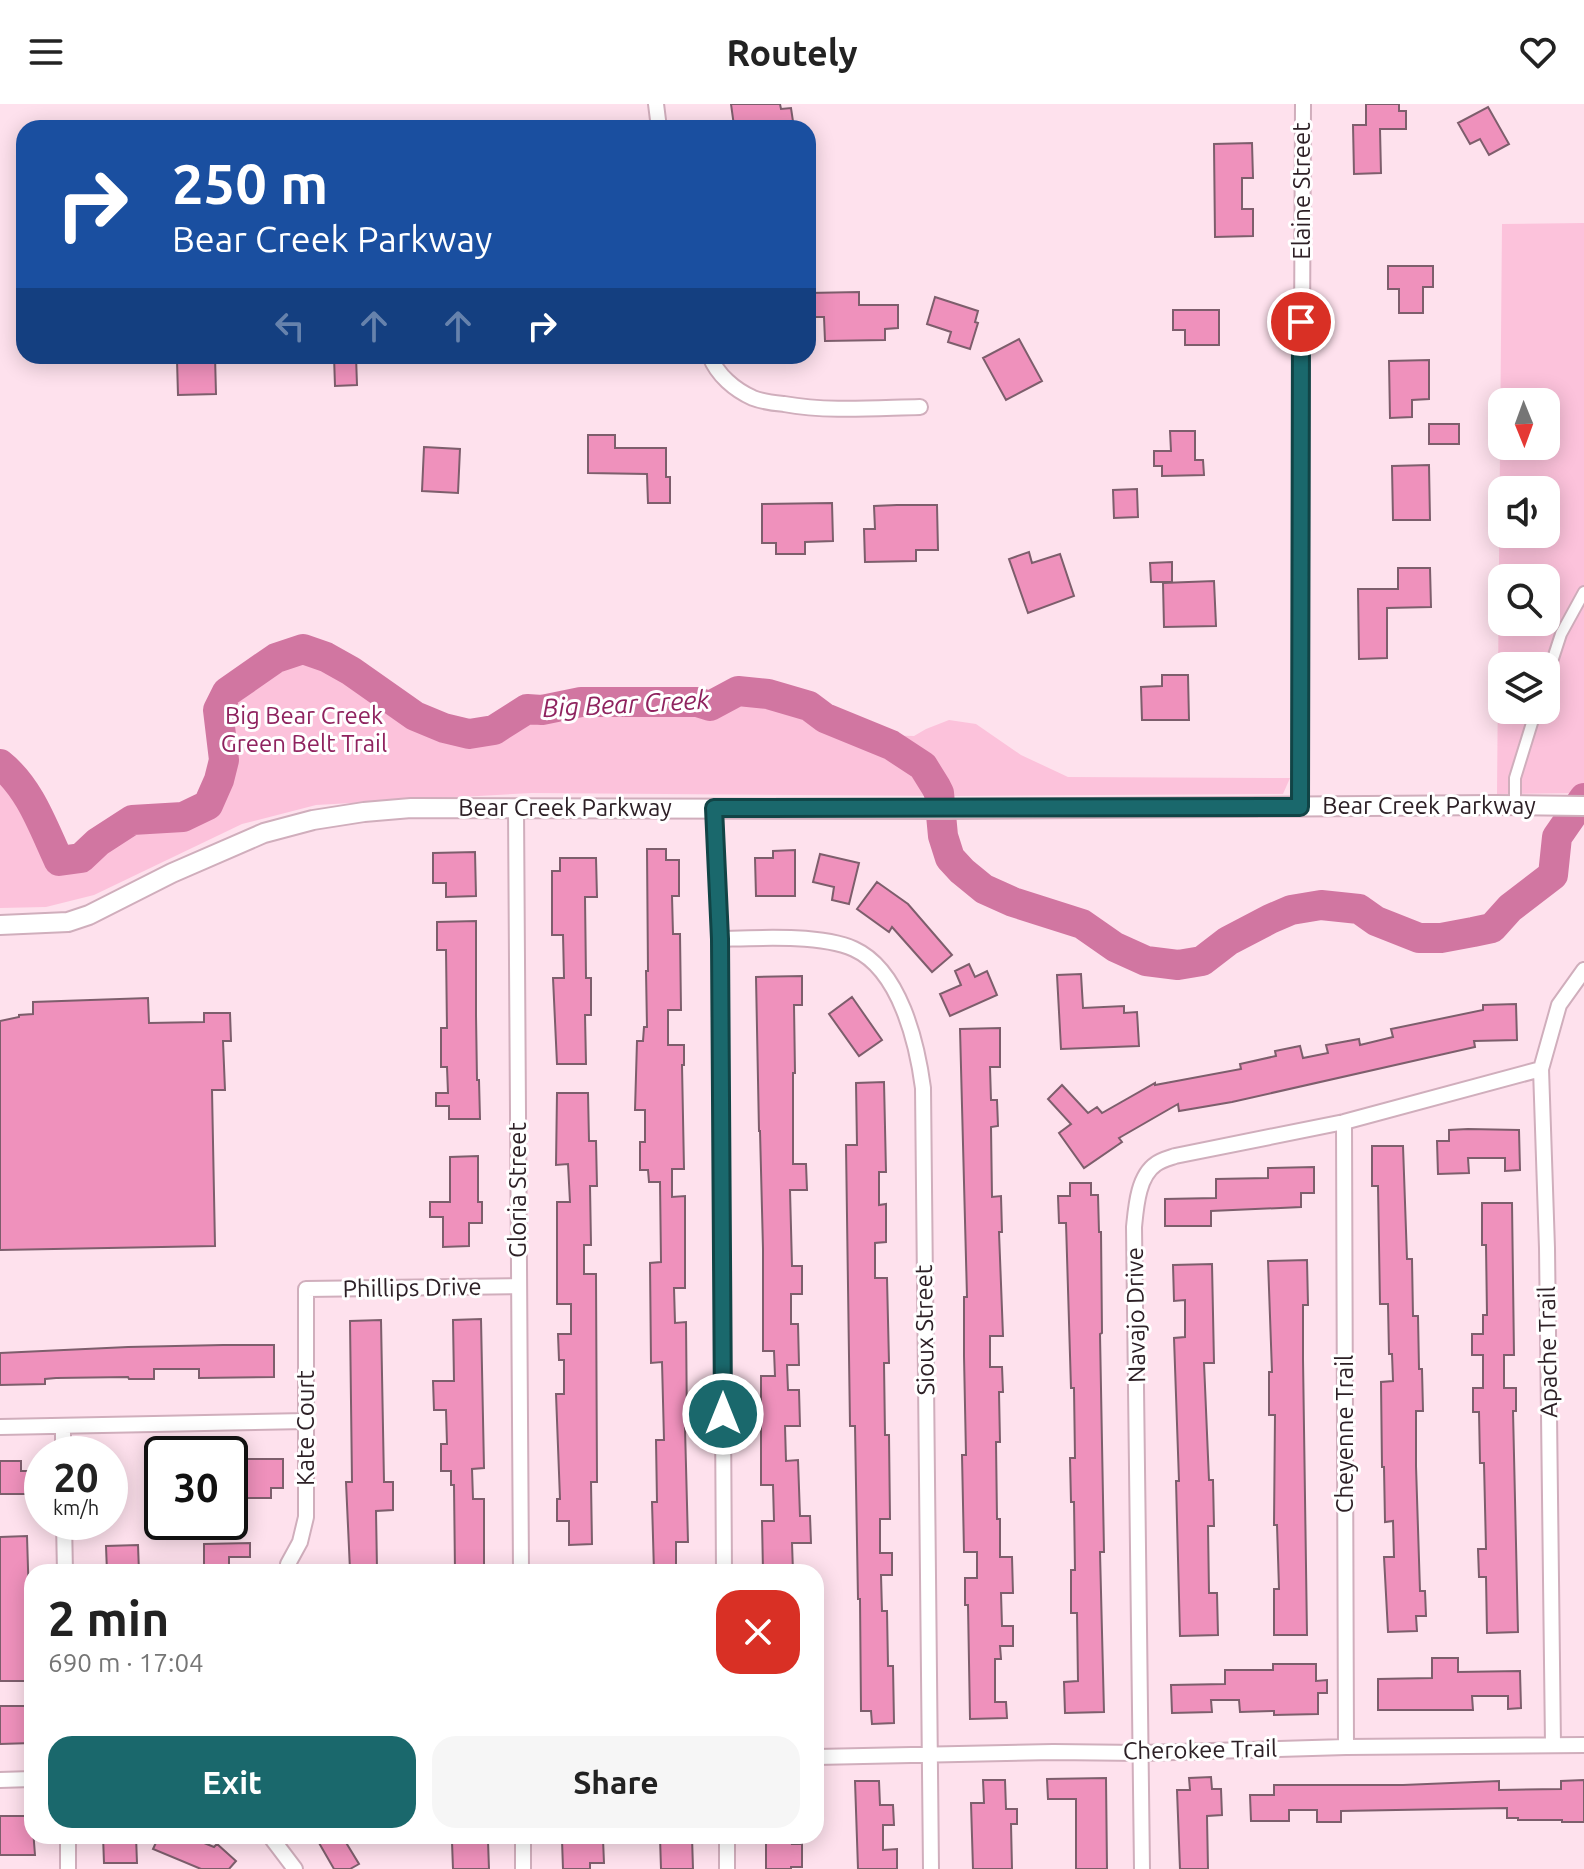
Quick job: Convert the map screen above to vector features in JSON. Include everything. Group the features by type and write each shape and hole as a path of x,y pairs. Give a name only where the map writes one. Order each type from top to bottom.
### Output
{"main road":[{"name":"Bear Creek Parkway","path":"0,925 68,922 89,915 172,873 264,833 313,820 411,808 1584,806"}],"street":[{"name":"Elaine Street","path":"1300,807 1303,104"},
{"path":"713,364 725,380 754,398 770,402 806,408 920,407"},
{"path":"1555,652 1561,634 1584,592"},
{"path":"1515,805 1515,778 1532,724"},
{"name":"Gloria Street","path":"516,808 521,1564"},
{"path":"714,808 720,939 724,1564"},
{"name":"Sioux Street","path":"720,939 800,939 854,949 871,961 888,980 914,1040 923,1088 931,1869"},
{"name":"Apache Trail","path":"1553,1745 1547,1248 1541,1069 1559,1005 1584,970"},
{"name":"Navajo Drive","path":"1142,1869 1134,1227 1141,1187 1148,1172 1156,1163 1175,1156 1344,1122 1541,1069"},
{"name":"Cheyenne Trail","path":"1344,1122 1346,1747"},
{"name":"Phillips Drive","path":"306,1289 519,1286"},
{"name":"Kate Court","path":"288,1564 300,1542 306,1517 306,1289"},
{"path":"0,1427 306,1421"},
{"path":"63,1426 63,1436"},
{"path":"64,1540 65,1564"},
{"name":"Cherokee Trail","path":"824,1757 1584,1745"},
{"path":"0,1780 24,1779"},
{"path":"68,1844 68,1869"},
{"path":"276,1844 295,1869"},
{"path":"523,1844 523,1869"},
{"path":"727,1844 727,1869"}],"green space":[{"path":"1584,223 1584,793 1497,794 1498,724 1560,724 1560,652 1498,652 1498,636 1560,636 1560,564 1499,564 1499,548 1560,548 1560,476 1500,476 1500,460 1560,460 1560,388 1501,388 1502,224"},
{"name":"Big Bear Creek Green Belt Trail","path":"303,649 351,671 415,716 469,734 494,730 527,709 581,702 697,702 710,706 738,691 789,700 875,735 914,736 949,720 976,724 1021,755 1068,777 1290,778 1283,794 949,796 532,793 316,805 242,824 94,895 46,907 0,908 0,764 28,796 59,861 81,858 98,842 132,820 183,817 208,805 224,760 218,710 227,692 276,658"}],"building":[{"path":"731,104 780,104 781,109 791,108 793,120 733,120"},
{"path":"1366,104 1399,104 1399,111 1406,111 1406,129 1380,129 1381,173 1354,174 1353,125 1366,125"},
{"path":"1488,107 1509,144 1489,155 1480,139 1470,144 1458,123"},
{"path":"1252,143 1253,178 1242,178 1242,209 1253,209 1253,236 1215,237 1214,144"},
{"path":"1388,266 1433,266 1433,287 1423,287 1423,313 1399,313 1399,289 1388,289"},
{"path":"859,292 859,305 898,305 898,328 885,329 885,340 825,341 824,317 816,317 816,293"},
{"path":"935,297 978,311 975,322 978,323 970,349 948,342 951,332 927,324"},
{"path":"1173,310 1219,310 1219,345 1185,345 1185,330 1173,330"},
{"path":"1019,339 1042,381 1006,400 983,358"},
{"path":"1429,360 1429,399 1412,400 1412,417 1390,418 1389,361"},
{"path":"177,364 215,364 216,394 178,395"},
{"path":"334,364 356,364 357,385 335,386"},
{"path":"1429,424 1459,424 1459,444 1429,444"},
{"path":"1170,431 1195,431 1195,460 1203,460 1204,475 1162,476 1162,466 1154,466 1154,451 1171,451"},
{"path":"588,435 615,435 615,448 666,448 670,503 648,503 647,474 588,473"},
{"path":"424,447 460,449 458,493 422,491"},
{"path":"1429,465 1430,520 1393,520 1392,466"},
{"path":"1137,489 1138,517 1114,518 1113,490"},
{"path":"832,503 833,541 805,542 805,554 776,554 776,543 762,543 762,504"},
{"path":"937,505 938,550 916,550 916,561 865,562 864,529 875,529 874,506"},
{"path":"1029,552 1032,563 1060,554 1074,596 1028,613 1009,559"},
{"path":"1172,562 1172,582 1151,582 1150,563"},
{"path":"1398,568 1430,568 1431,607 1387,608 1387,658 1359,659 1358,589 1398,589"},
{"path":"1214,581 1216,626 1164,627 1163,583"},
{"path":"1162,675 1188,675 1189,720 1142,720 1141,687 1162,686"},
{"path":"647,849 666,849 666,860 679,860 679,896 672,896 673,934 680,934 681,1010 668,1010 668,1045 684,1045 684,1169 672,1169 672,1197 685,1196 685,1288 674,1288 675,1323 686,1322 688,1542 676,1542 676,1564 654,1564 652,1502 657,1502 656,1440 664,1440 662,1362 651,1363 650,1263 661,1262 660,1182 649,1182 648,1170 640,1170 640,1142 645,1142 645,1110 635,1110 637,1041 643,1041 644,1027 647,1027"},
{"path":"795,850 795,896 756,896 755,858 773,858 773,851"},
{"path":"475,852 476,896 446,897 446,883 433,883 433,853"},
{"path":"820,854 859,863 849,904 832,900 834,887 813,882"},
{"path":"560,858 596,858 597,897 585,897 586,978 591,978 591,1015 585,1015 586,1064 557,1064 553,978 564,978 563,935 552,935 552,871 560,871"},
{"path":"877,882 908,904 952,955 932,972 892,927 889,932 857,909"},
{"path":"476,921 480,1119 449,1119 449,1106 436,1106 436,1093 448,1093 447,1067 441,1067 441,1028 447,1028 446,950 437,950 437,922"},
{"path":"969,964 975,977 987,971 997,995 950,1016 940,994 961,985 955,971"},
{"path":"1081,974 1083,1008 1124,1006 1124,1013 1137,1012 1139,1046 1061,1049 1057,975"},
{"path":"802,976 802,1005 794,1005 793,1164 806,1164 807,1190 790,1190 792,1266 802,1266 802,1294 791,1294 791,1324 798,1324 799,1365 787,1365 788,1390 799,1390 800,1426 785,1426 786,1461 798,1460 800,1516 810,1516 811,1543 792,1543 793,1564 763,1564 762,1521 774,1521 773,1485 761,1485 761,1376 775,1376 774,1351 763,1351 756,977"},
{"path":"852,997 882,1040 859,1056 829,1014"},
{"path":"148,998 149,1023 204,1022 204,1013 230,1013 231,1041 223,1041 225,1090 212,1090 215,1246 0,1250 0,1021 33,1014 33,1002"},
{"path":"1516,1004 1517,1040 1474,1041 1475,1047 1232,1102 1179,1111 1178,1104 1119,1138 1122,1142 1084,1168 1059,1133 1071,1124 1048,1099 1062,1085 1088,1113 1097,1107 1102,1113 1155,1083 1241,1069 1240,1064 1276,1056 1275,1051 1300,1046 1303,1058 1328,1053 1326,1045 1359,1039 1360,1045 1393,1037 1391,1029 1483,1010 1483,1005"},
{"path":"1000,1028 1000,1067 990,1067 991,1100 997,1100 998,1126 991,1127 992,1197 1001,1196 1002,1232 999,1232 1003,1336 990,1336 990,1367 1002,1367 1000,1442 996,1442 997,1519 1000,1519 1000,1557 1012,1557 1013,1593 1001,1593 1002,1626 1013,1626 1013,1646 1000,1646 1001,1659 995,1659 995,1702 1006,1702 1007,1718 970,1719 965,1578 977,1578 977,1552 964,1552 962,1455 966,1455 964,1297 967,1297 960,1029"},
{"path":"884,1082 886,1172 879,1172 879,1205 886,1204 886,1242 875,1243 875,1278 887,1278 889,1363 884,1363 890,1519 880,1519 880,1553 892,1553 892,1575 881,1575 882,1611 887,1611 888,1666 893,1666 894,1723 872,1724 871,1711 861,1711 855,1426 850,1426 846,1145 857,1145 856,1083"},
{"path":"557,1093 588,1093 589,1141 596,1141 597,1186 590,1186 591,1245 584,1245 584,1274 596,1274 597,1482 591,1482 592,1544 569,1545 569,1521 557,1521 557,1499 560,1499 556,1394 564,1394 564,1360 559,1360 558,1334 571,1334 571,1304 557,1304 557,1202 570,1202 568,1164 556,1165"},
{"path":"1449,1130 1519,1130 1520,1170 1505,1171 1505,1158 1468,1158 1469,1173 1438,1174 1437,1141 1449,1141"},
{"path":"1372,1146 1403,1146 1407,1259 1412,1259 1413,1316 1418,1316 1419,1369 1422,1369 1423,1411 1416,1411 1416,1466 1420,1591 1425,1591 1426,1616 1416,1616 1417,1631 1388,1632 1384,1557 1394,1557 1393,1521 1385,1522 1381,1382 1393,1381 1388,1304 1380,1304 1378,1186 1372,1186"},
{"path":"478,1156 478,1202 482,1202 482,1223 469,1223 469,1246 443,1247 443,1217 430,1217 430,1202 450,1202 450,1157"},
{"path":"1314,1167 1314,1193 1301,1193 1301,1207 1211,1211 1211,1226 1165,1226 1165,1199 1216,1198 1216,1179 1268,1178 1268,1168"},
{"path":"1070,1183 1091,1183 1091,1195 1098,1195 1101,1232 1104,1552 1100,1552 1104,1712 1065,1713 1064,1682 1078,1681 1077,1613 1071,1613 1071,1570 1075,1570 1070,1458 1075,1458 1074,1388 1071,1388 1066,1223 1059,1223 1058,1196 1070,1196"},
{"path":"1482,1203 1512,1203 1514,1355 1504,1355 1504,1388 1516,1388 1516,1411 1513,1411 1518,1632 1487,1633 1486,1577 1479,1577 1478,1549 1486,1549 1484,1463 1480,1463 1479,1412 1473,1412 1473,1388 1483,1388 1483,1355 1472,1355 1472,1334 1483,1334 1483,1315 1487,1315"},
{"path":"1307,1260 1308,1305 1303,1305 1303,1359 1307,1635 1274,1635 1274,1589 1279,1589 1277,1525 1274,1525 1275,1415 1269,1415 1269,1372 1272,1372 1268,1261"},
{"path":"1212,1264 1214,1363 1204,1363 1214,1526 1208,1526 1209,1593 1217,1593 1218,1635 1180,1636 1174,1338 1185,1337 1185,1300 1174,1301 1173,1265"},
{"path":"481,1319 484,1468 472,1469 473,1499 484,1499 484,1564 455,1564 454,1485 451,1485 451,1471 441,1471 441,1444 447,1444 446,1410 434,1410 433,1381 454,1381 453,1320"},
{"path":"381,1320 384,1482 393,1482 393,1510 376,1511 377,1564 350,1564 346,1482 352,1482 350,1321"},
{"path":"274,1345 274,1377 199,1378 199,1369 154,1369 154,1379 56,1378 45,1379 45,1384 0,1385 0,1353"},
{"path":"248,1459 283,1459 283,1488 271,1488 271,1498 248,1498"},
{"path":"0,1461 21,1461 24,1494 0,1494"},
{"path":"24,1536 24,1540 27,1540 28,1564 24,1564 24,1681 0,1681 0,1537"},
{"path":"250,1543 250,1557 229,1557 229,1564 204,1564 204,1544"},
{"path":"138,1545 139,1564 107,1564 106,1546"},
{"path":"1432,1658 1458,1658 1458,1672 1520,1671 1521,1708 1508,1709 1508,1696 1472,1696 1473,1710 1378,1710 1378,1679 1432,1678"},
{"path":"1273,1664 1316,1664 1316,1681 1327,1680 1327,1693 1318,1693 1318,1714 1240,1712 1239,1700 1211,1700 1212,1712 1172,1713 1171,1685 1225,1684 1225,1670 1273,1670"},
{"path":"0,1706 24,1706 24,1743 0,1744"},
{"path":"1211,1777 1212,1789 1221,1789 1222,1815 1207,1816 1208,1869 1180,1869 1177,1790 1190,1790 1189,1778"},
{"path":"1106,1778 1107,1869 1076,1869 1076,1799 1048,1799 1047,1779"},
{"path":"983,1780 1005,1780 1006,1809 1017,1809 1017,1824 1011,1824 1012,1869 973,1869 971,1803 984,1803"},
{"path":"1584,1780 1584,1822 1507,1818 1507,1808 1341,1811 1341,1822 1317,1822 1317,1810 1289,1810 1289,1821 1251,1821 1250,1795 1274,1795 1274,1785 1499,1781 1499,1790 1561,1789 1561,1781"},
{"path":"855,1781 879,1781 880,1805 893,1805 894,1825 883,1825 883,1850 897,1849 897,1869 858,1869"},
{"path":"0,1816 24,1816 24,1844 34,1844 35,1855 0,1855"},
{"path":"103,1844 136,1844 137,1863 104,1863"},
{"path":"155,1844 207,1844 214,1847 217,1844 236,1861 229,1869 201,1869 153,1849"},
{"path":"320,1844 347,1844 359,1864 350,1869 334,1869"},
{"path":"452,1844 488,1844 489,1869 453,1869"},
{"path":"562,1844 603,1844 604,1863 590,1863 590,1869 563,1869"},
{"path":"660,1844 692,1844 693,1869 661,1869"},
{"path":"766,1844 802,1844 802,1867 766,1869"}],"waterway":[{"name":"Big Bear Creek","path":"0,764 28,796 59,861 81,858 98,842 132,820 183,817 208,805 224,760 218,710 227,692 276,658 303,649 351,671 415,716 469,734 494,730 527,709 542,710 581,702 697,702 710,706 738,691 768,694 809,706 825,718 891,745 923,766 939,793 943,836 950,858 984,889 1013,902 1082,924 1115,947 1146,961 1178,965 1202,961 1228,941 1291,910 1321,905 1359,909 1376,921 1419,938 1441,938 1492,928 1510,908 1553,875 1557,837 1584,798"}],"route":[{"path":"723,1414 720,939 714,808 1300,807 1301,322"}]}
